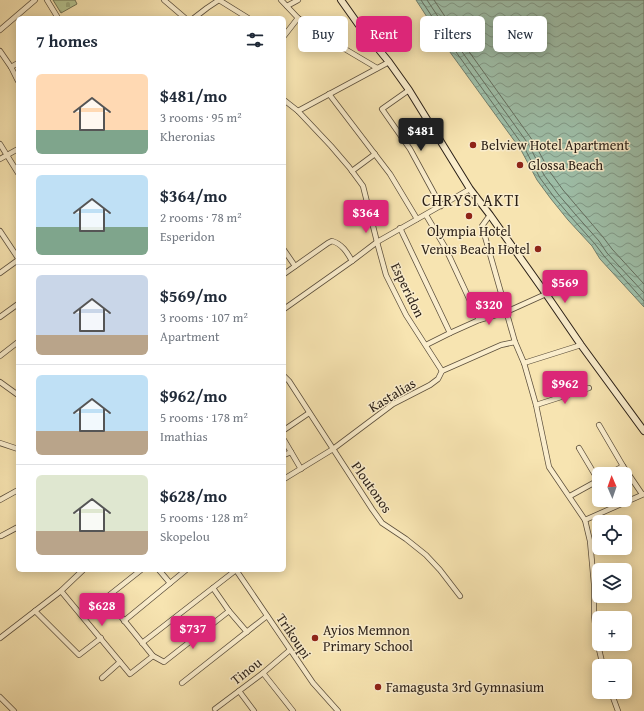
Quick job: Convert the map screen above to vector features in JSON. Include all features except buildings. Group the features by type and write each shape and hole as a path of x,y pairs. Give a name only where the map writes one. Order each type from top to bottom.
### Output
{"street":[{"path":"16,16 35,0"},
{"path":"48,0 57,16"},
{"path":"164,0 181,16"},
{"path":"196,16 219,0 245,16"},
{"path":"281,0 298,18 286,33"},
{"path":"287,6 298,0"},
{"path":"341,0 409,90 470,189 644,432"},
{"path":"0,30 16,16"},
{"path":"0,51 16,77"},
{"path":"348,51 377,68"},
{"path":"298,111 389,62"},
{"path":"11,67 16,64"},
{"path":"409,90 382,109 410,149 440,206"},
{"path":"329,94 390,174 417,219"},
{"name":"Esperidon","path":"286,102 298,111 332,146 363,186 386,275 406,315 442,370"},
{"path":"0,144 16,170"},
{"path":"0,159 16,150"},
{"path":"352,171 375,154"},
{"path":"286,308 377,242 470,189"},
{"path":"426,215 446,247 479,320"},
{"path":"490,215 482,226 515,342 524,363 536,405 549,467 585,520 590,542 594,584 594,615 597,641 601,659"},
{"path":"400,228 450,333"},
{"path":"0,230 16,256"},
{"path":"286,273 328,242 332,241 338,242 345,249 352,260"},
{"path":"286,253 295,266"},
{"path":"0,273 16,261"},
{"path":"426,345 479,320 506,312 546,294"},
{"path":"0,317 16,305"},
{"name":"Kastalias","path":"286,478 333,449 393,404 430,385 438,379 442,370 500,345 515,342"},
{"path":"0,356 16,344"},
{"path":"524,363 581,345"},
{"name":"Ploutonos","path":"286,378 382,523 426,555 440,570 460,596"},
{"path":"0,382 16,394"},
{"path":"536,405 589,388"},
{"path":"286,429 309,413"},
{"path":"585,520 643,494 623,466 599,425"},
{"path":"0,443 16,448"},
{"path":"286,443 301,469"},
{"path":"579,448 592,470"},
{"path":"286,454 291,452"},
{"path":"570,496 592,483"},
{"path":"0,500 16,491"},
{"path":"1,536 16,528"},
{"path":"0,638 61,590 81,572"},
{"path":"83,616 138,572"},
{"path":"161,572 170,583"},
{"path":"124,621 184,572"},
{"path":"142,643 233,572"},
{"name":"Trikoupi","path":"237,572 313,683 338,711"},
{"path":"213,588 229,611 247,632"},
{"path":"61,590 130,674 153,656"},
{"path":"106,598 153,656 164,662 229,611"},
{"path":"35,611 79,655 100,638"},
{"path":"182,683 267,616"},
{"name":"Tinou","path":"215,709 239,692 290,650"},
{"path":"102,678 120,662"},
{"path":"263,673 293,711"},
{"path":"239,692 254,711"},
{"path":"0,697 14,711"},
{"path":"614,699 618,711"}],"green space":[{"path":"53,0 75,0 77,4 61,13"}],"water":[{"path":"416,0 644,0 644,307 600,259 592,246 551,199 537,180 521,150 450,52 485,52 485,16 426,16"}],"place":[{"name":"Belview Hotel Apartment","path":"473,145"},
{"name":"Glossa Beach","path":"520,165"},
{"name":"Olympia Hotel","path":"469,216"},
{"name":"Venus Beach Hotel","path":"538,249"},
{"name":"Ayios Memnon Primary School","path":"315,638"},
{"name":"Famagusta 3rd Gymnasium","path":"378,687"}],"district":[{"name":"CHRYSI AKTI","path":"471,200"}]}
